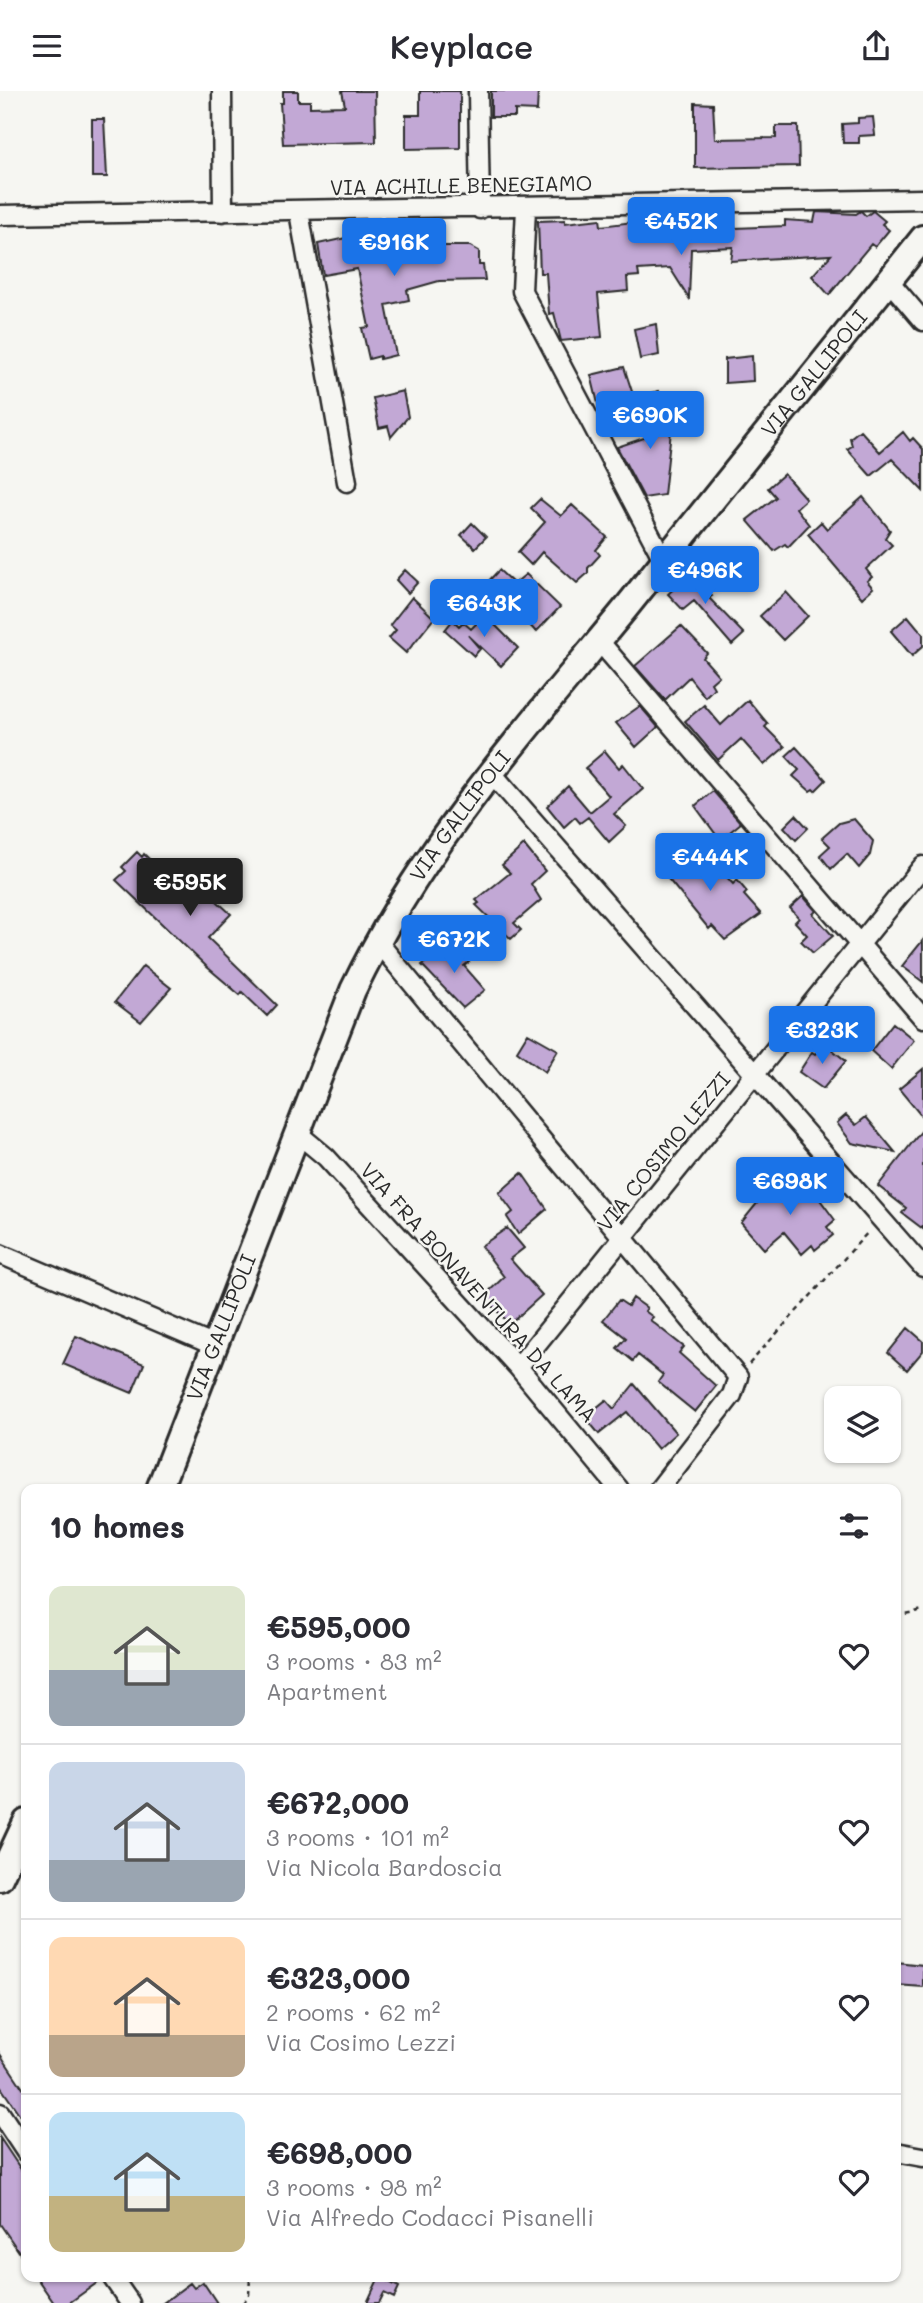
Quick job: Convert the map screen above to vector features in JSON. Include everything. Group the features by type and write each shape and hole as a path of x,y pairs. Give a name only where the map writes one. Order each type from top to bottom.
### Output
{"main road":[{"name":"VIA GALLIPOLI","path":"161,1484 353,991 377,941 419,871 490,771 664,561 923,238"},
{"path":"0,1878 21,1841"}],"street":[{"path":"222,91 223,212"},
{"path":"478,91 480,209"},
{"name":"VIA ACHILLE BENEGIAMO","path":"0,215 480,209 923,199"},
{"path":"526,208 522,291 664,561"},
{"path":"299,212 347,482"},
{"path":"889,281 923,320"},
{"path":"599,641 923,1018"},
{"path":"490,771 754,1077 923,1267"},
{"name":"VIA COSIMO LEZZI","path":"518,1367 923,866"},
{"path":"377,941 738,1377 732,1395 663,1484"},
{"name":"VIA FRA BONAVENTURA DA LAMA","path":"296,1132 326,1157 518,1367 615,1484"},
{"path":"0,1254 215,1346"},
{"path":"0,2113 21,2144"},
{"path":"901,2153 923,2157"},
{"path":"115,2282 130,2303"}],"path":[{"path":"738,1377 859,1241 881,1221"},
{"path":"901,1615 923,1610"},
{"path":"243,2303 248,2295 249,2282"}],"building":[{"path":"283,91 298,91 298,101 310,101 310,107 345,106 342,91 375,91 376,142 283,144 280,103 283,103"},
{"path":"420,91 460,91 460,148 406,149 406,115 420,115"},
{"path":"491,91 538,91 537,111 515,110 515,117 491,117"},
{"path":"695,103 713,104 715,139 776,138 776,126 798,126 799,166 695,168"},
{"path":"873,117 875,135 859,136 859,143 843,143 842,124 858,123 858,118"},
{"path":"92,119 104,119 107,177 92,177"},
{"path":"861,211 866,216 873,211 885,221 882,224 889,230 875,247 871,244 829,295 812,276 831,255 731,261 733,247 691,249 689,298 670,268 638,270 639,276 627,277 628,291 598,294 602,337 561,341 554,313 549,314 546,273 540,273 538,221 565,220 565,223 600,219 601,226 633,222 634,226 684,230 785,226 785,220 814,222 816,212 856,214"},
{"path":"371,224 376,257 387,256 387,259 438,246 470,246 479,251 479,265 483,265 485,280 439,281 407,290 409,300 386,305 396,355 380,359 380,356 369,359 362,328 369,327 357,269 323,275 318,244 355,236 353,227"},
{"path":"656,324 659,355 640,359 634,329"},
{"path":"752,356 753,381 725,383 725,359"},
{"path":"624,367 637,407 601,416 591,375"},
{"path":"403,391 408,417 391,437 388,426 379,428 373,398"},
{"path":"659,391 666,423 672,422 664,495 644,498 617,447 650,436 646,394"},
{"path":"860,430 880,452 903,432 910,441 913,438 923,449 923,491 892,459 871,476 847,449 852,446 850,438"},
{"path":"784,474 806,499 796,508 809,525 788,547 785,544 774,551 747,520 776,497 768,488"},
{"path":"863,497 890,530 885,538 892,545 866,569 872,577 867,581 873,588 862,598 808,534 821,522 827,529"},
{"path":"540,499 561,516 572,505 607,537 596,550 600,555 588,568 588,573 577,583 542,552 531,565 518,552 545,522 531,508"},
{"path":"472,523 486,537 475,548 461,535"},
{"path":"405,570 418,582 408,593 396,580"},
{"path":"499,570 514,584 526,574 560,607 536,632 506,599 498,598 484,586"},
{"path":"692,572 712,596 709,598 744,634 732,645 694,601 683,610 668,594"},
{"path":"786,592 808,616 783,640 760,616"},
{"path":"412,597 434,618 406,653 389,638 396,630 390,625"},
{"path":"485,615 518,648 501,666 468,635 480,649 474,656 445,630 453,620 459,626 463,622 471,629"},
{"path":"908,616 923,634 923,646 912,656 891,631"},
{"path":"681,626 707,653 703,658 719,676 711,683 714,688 705,697 689,677 665,700 635,666"},
{"path":"748,700 768,724 765,727 785,747 764,765 741,739 718,760 685,721 704,705 721,725"},
{"path":"640,706 658,727 636,747 616,723"},
{"path":"796,747 826,780 815,791 810,791 793,776 799,770 786,756"},
{"path":"605,751 619,768 623,764 643,789 614,814 626,826 609,842 588,817 580,823 575,817 564,827 547,806 568,786 590,812 609,796 585,768"},
{"path":"713,791 741,823 720,840 695,806"},
{"path":"796,815 808,828 796,840 784,827"},
{"path":"854,819 873,841 870,855 859,868 847,854 831,869 820,855 830,846 822,838 839,823"},
{"path":"524,845 545,871 531,884 541,900 514,923 521,930 511,939 476,905 479,903 476,900 510,873 502,865"},
{"path":"673,848 682,858 687,854 700,867 710,858 733,884 737,880 747,892 744,895 761,914 725,940 712,926 709,929 656,864"},
{"path":"137,852 142,857 144,854 174,883 196,861 216,880 205,890 231,914 208,938 277,1005 267,1016 242,992 240,995 207,967 116,880 126,871 122,867"},
{"path":"803,896 816,911 813,914 833,936 813,953 801,941 807,935 795,922 799,918 790,908"},
{"path":"923,940 923,982 902,966"},
{"path":"452,941 469,962 464,966 485,990 463,1008 422,965"},
{"path":"143,966 171,988 141,1022 115,1002"},
{"path":"893,1023 914,1040 891,1069 871,1051"},
{"path":"528,1033 558,1050 545,1072 517,1051"},
{"path":"824,1043 846,1061 823,1089 799,1072 812,1052 815,1054"},
{"path":"923,1069 923,1118 899,1089"},
{"path":"846,1115 856,1125 866,1117 895,1152 852,1143 837,1123"},
{"path":"923,1129 923,1229 902,1213 906,1208 878,1186"},
{"path":"522,1173 547,1209 518,1234 507,1217 513,1212 499,1193"},
{"path":"788,1174 818,1197 835,1220 827,1227 833,1235 815,1250 812,1245 802,1254 784,1232 764,1249 741,1223 771,1186 777,1190"},
{"path":"507,1228 524,1248 510,1259 542,1295 510,1324 483,1297 504,1277 481,1246"},
{"path":"633,1298 647,1308 645,1311 653,1317 650,1320 684,1347 679,1353 716,1386 695,1412 658,1382 663,1375 638,1355 633,1361 617,1348 626,1338 603,1320 619,1300 628,1306"},
{"path":"908,1328 923,1341 923,1351 907,1370 888,1353"},
{"path":"76,1336 144,1364 132,1393 63,1364"},
{"path":"634,1384 676,1433 658,1449 627,1412 599,1434 585,1417 606,1400 614,1409"},
{"path":"901,1963 923,1965 923,1987 901,1985"},
{"path":"0,2054 21,2086 21,2117 0,2086"},
{"path":"0,2138 21,2170 21,2255 0,2224"},
{"path":"39,2282 98,2282 69,2303 54,2303"},
{"path":"203,2282 217,2303 163,2303 190,2283 194,2288"},
{"path":"377,2282 389,2282 399,2287 394,2298 384,2293 379,2303 367,2303"}]}
